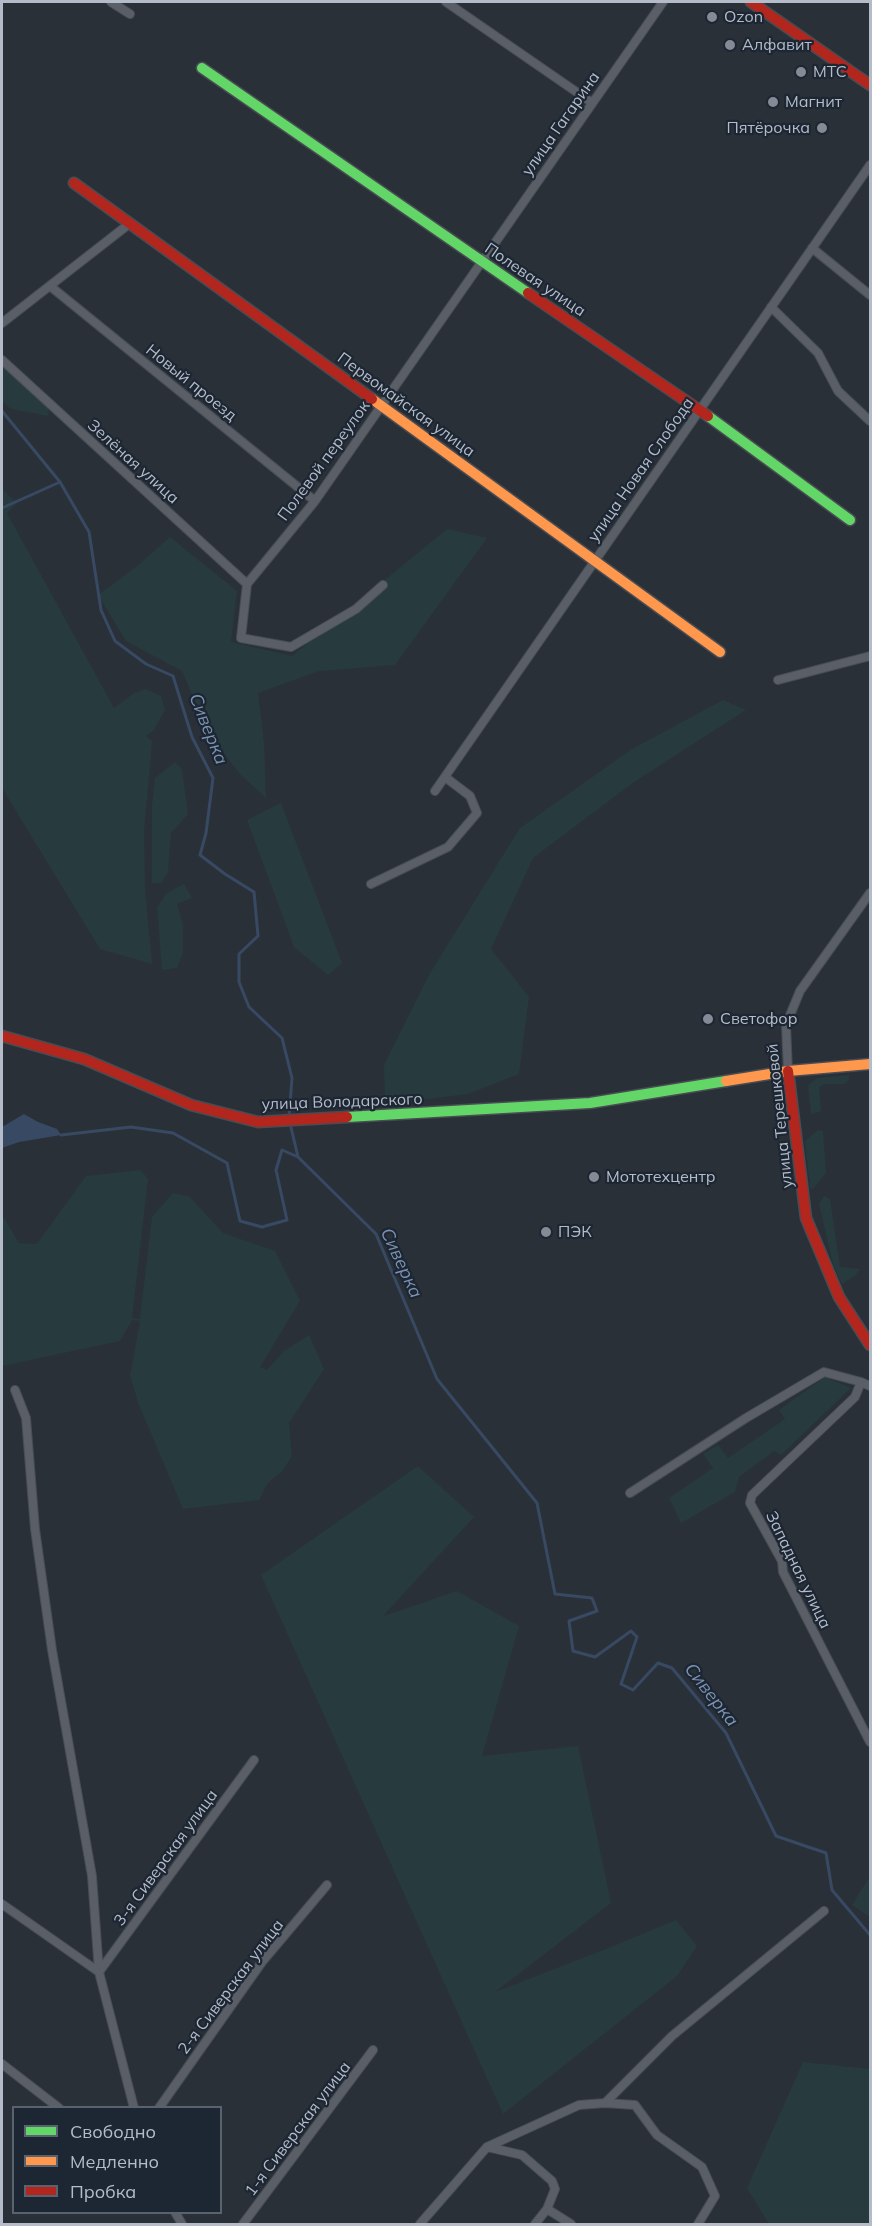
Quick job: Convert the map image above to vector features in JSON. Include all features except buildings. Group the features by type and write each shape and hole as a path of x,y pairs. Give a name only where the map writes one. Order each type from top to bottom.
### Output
{"street":[{"path":"111,2 130,14"},
{"path":"446,2 591,102"},
{"name":"улица Гагарина","path":"482,262 591,102 663,2"},
{"path":"751,2 870,85"},
{"name":"Полевая улица","path":"202,68 699,410 850,520"},
{"name":"улица Новая Слобода","path":"435,791 870,165"},
{"name":"Первомайская улица","path":"75,183 720,652"},
{"path":"2,323 129,224"},
{"path":"813,248 870,295"},
{"name":"Полевой переулок","path":"247,584 315,501 482,262"},
{"name":"Новый проезд","path":"50,286 315,501"},
{"path":"771,307 818,353 838,391 870,421"},
{"name":"Зелёная улица","path":"2,360 247,584"},
{"path":"247,584 241,638 291,647 356,609 383,585"},
{"path":"778,680 870,656"},
{"path":"371,884 448,847 477,813 470,796 445,777"},
{"name":"улица Терешковой","path":"870,893 800,991 786,1025 788,1071 806,1218 839,1297 870,1345"},
{"name":"улица Володарского","path":"2,1036 84,1059 191,1105 258,1122 590,1104 788,1071"},
{"path":"788,1071 870,1064"},
{"path":"630,1493 746,1418 824,1372 870,1386"},
{"name":"Западная улица","path":"861,1382 855,1397 752,1495 750,1503 782,1561 783,1572 870,1742"},
{"path":"15,1390 26,1418 35,1529 52,1650 92,1876 99,1972 133,2106"},
{"name":"3-я Сиверская улица","path":"99,1972 254,1760"},
{"name":"2-я Сиверская улица","path":"160,2106 262,1962 327,1885"},
{"path":"2,1904 99,1972"},
{"path":"605,2103 672,2036 825,1911"},
{"name":"1-я Сиверская улица","path":"243,2224 373,2050"},
{"path":"2,2064 56,2106"},
{"path":"420,2224 487,2147 579,2105 605,2103 634,2105 657,2135 702,2167 715,2196 698,2224"},
{"path":"487,2147 522,2155 552,2181 555,2189 547,2209 535,2224"},
{"path":"547,2209 571,2224"}],"green space":[{"path":"2,356 50,398 48,416 11,409 2,402"},
{"path":"2,489 17,503 7,513 114,708 134,693 146,689 161,696 165,710 154,730 146,736 152,741 144,832 145,889 152,964 100,949 2,788"},
{"path":"447,529 487,538 395,665 319,671 258,693 264,743 266,798 240,774 209,734 182,671 126,641 98,595 136,567 170,537 237,591 231,642 292,656"},
{"path":"723,700 746,710 634,782 533,858 491,949 529,997 519,1074 468,1094 385,1104 384,1065 430,973 520,828 632,749"},
{"path":"175,762 182,769 188,814 171,833 168,872 161,883 152,883 152,804 155,778"},
{"path":"281,803 342,963 328,975 294,947 247,820"},
{"path":"184,884 192,898 177,904 183,925 183,953 177,968 162,970 157,907 167,893"},
{"path":"849,1075 845,1084 825,1084 819,1087 821,1111 811,1114 808,1085 817,1078"},
{"path":"818,1130 823,1131 826,1173 813,1189 810,1188 805,1141"},
{"path":"141,1170 148,1179 132,1318 140,1319 152,1217 173,1193 190,1197 223,1233 275,1251 300,1301 260,1367 267,1370 284,1351 309,1335 324,1369 289,1423 292,1456 283,1470 267,1484 259,1500 183,1509 139,1405 130,1376 140,1321 132,1320 120,1341 2,1366 2,1218 19,1243 37,1244 86,1176"},
{"path":"824,1196 830,1199 840,1267 860,1269 856,1275 842,1284 833,1264 819,1204"},
{"path":"825,1377 851,1388 781,1455 774,1451 739,1477 735,1492 681,1523 669,1498 713,1468 703,1454 718,1445 728,1458 785,1419 779,1410"},
{"path":"418,1466 474,1517 383,1616 457,1591 519,1626 482,1756 578,1746 611,1903 495,1992 676,1920 697,1946 677,1976 503,2114 261,1575"},
{"path":"870,1876 870,1917 852,1905"},
{"path":"803,2062 870,2069 870,2224 769,2224 747,2188"}],"water":[{"path":"24,1114 57,1129 61,1135 19,1142 2,1148 2,1127"}],"waterway":[{"name":"Сиверка","path":"2,411 60,482 89,532 101,610 115,641 146,664 173,676 192,737 213,778 206,833 200,855 254,892 258,936 239,954 239,982 249,1007 282,1038 292,1078 289,1117"},
{"path":"2,508 60,482"},
{"name":"Сиверка","path":"290,1123 298,1157 376,1234 437,1379 537,1503 555,1594 592,1598 597,1611 569,1621 573,1651 595,1657 631,1631 637,1637 621,1684 633,1690 658,1663 672,1668 726,1733 776,1836 826,1853 832,1890 870,1935"},
{"path":"61,1135 131,1127 173,1133 227,1163 240,1221 262,1227 287,1220 276,1170 282,1150 298,1157"}],"traffic: fast":[{"path":"202,68 528,293"},
{"path":"708,416 850,520"},
{"path":"347,1117 590,1103 726,1081"}],"traffic: slow":[{"path":"372,399 720,652"},
{"path":"726,1081 788,1071 870,1064"}],"traffic: jam":[{"path":"751,2 870,85"},
{"path":"74,183 372,399"},
{"path":"528,293 708,416"},
{"path":"2,1036 84,1059 191,1105 258,1122 347,1117"},
{"path":"788,1071 806,1218 839,1297 870,1345"}],"place":[{"name":"Ozon","path":"712,17"},
{"name":"Алфавит","path":"730,45"},
{"name":"МТС","path":"801,72"},
{"name":"Магнит","path":"773,102"},
{"name":"Пятёрочка","path":"822,128"},
{"name":"Светофор","path":"708,1019"},
{"name":"Мототехцентр","path":"594,1177"},
{"name":"ПЭК","path":"546,1232"}]}
